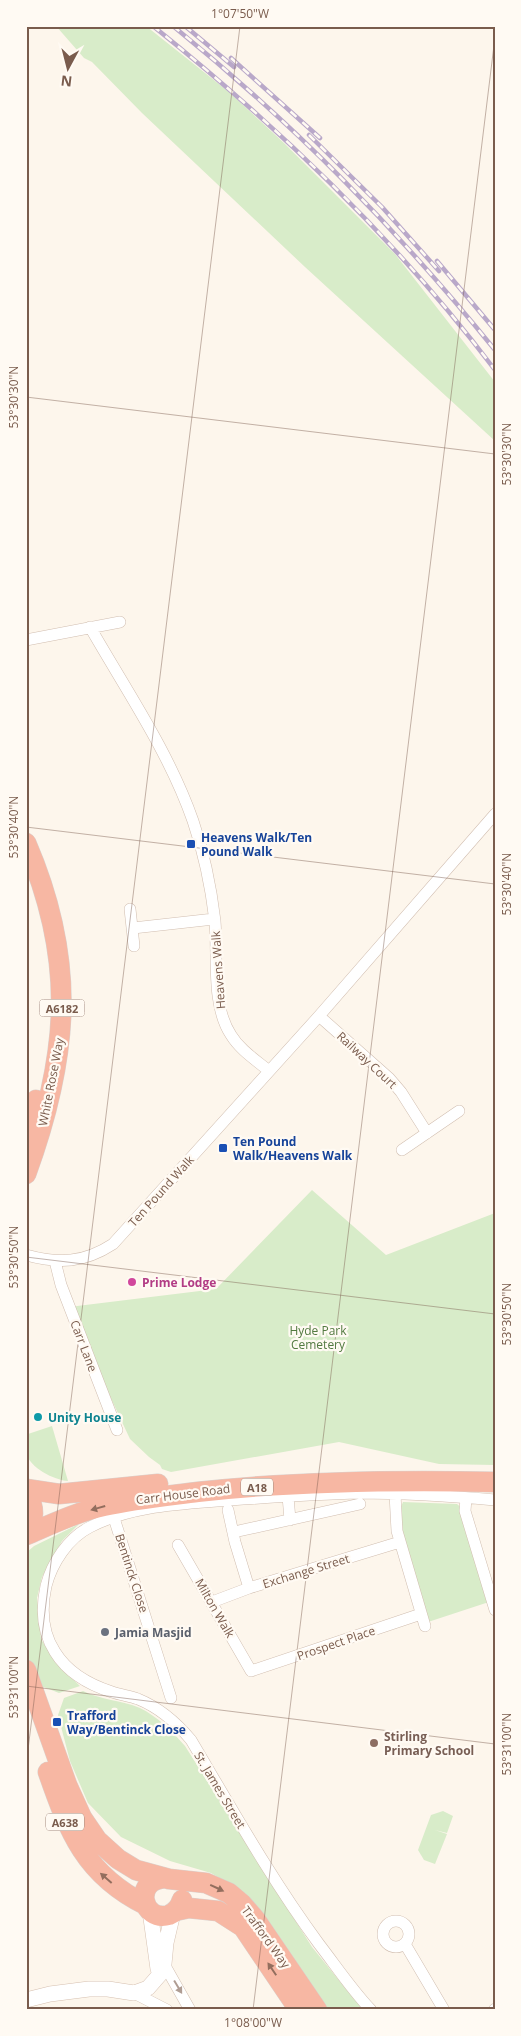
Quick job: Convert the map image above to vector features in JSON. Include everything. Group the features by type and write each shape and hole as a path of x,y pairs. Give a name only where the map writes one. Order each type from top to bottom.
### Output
{"highway":[{"name":"White Rose Way","path":"26,843 40,874 53,922 61,971 62,999 57,1064 41,1132 26,1174"},
{"name":"White Rose Way","path":"26,875 39,917 46,960 50,1004 43,1067 26,1131"},
{"name":"Carr House Road","path":"26,1490 59,1494 270,1473 336,1470 495,1471"},
{"name":"Carr House Road","path":"26,1534 104,1506 143,1498 231,1488 291,1484 470,1489 495,1482"},
{"path":"26,1490 32,1500 34,1513 26,1534"},
{"name":"Trafford Way","path":"26,1670 66,1785 82,1818 97,1840 118,1859 136,1870 167,1878 206,1883 228,1893 242,1904 254,1919 317,2010"},
{"name":"Trafford Way","path":"26,1710 66,1822 81,1849 102,1875 130,1897 160,1916 189,1908 218,1911 243,1927 299,2010"},
{"path":"148,1908 144,1893 146,1887 151,1882 167,1878 175,1882 181,1890 182,1902 174,1912"}],"street":[{"path":"26,640 120,622"},
{"name":"Heavens Walk","path":"90,627 168,763 193,821 208,876 214,919 219,1009 230,1035 269,1071"},
{"path":"269,1071 495,814"},
{"path":"130,909 134,946"},
{"path":"133,928 214,919"},
{"name":"Railway Court","path":"319,1016 389,1078 427,1133"},
{"name":"Ten Pound Walk","path":"26,1255 47,1261 80,1259 113,1244 269,1071"},
{"path":"402,1150 459,1111"},
{"name":"Carr Lane","path":"55,1261 61,1285 117,1430"},
{"path":"470,1489 465,1511 495,1610"},
{"name":"St. James Street","path":"371,2010 296,1912 265,1865 191,1740 180,1726 167,1714 154,1706 137,1698 95,1686 74,1673 55,1653 49,1640 44,1618 43,1601 52,1568 68,1544 80,1533 91,1526 148,1509 288,1496 360,1493 395,1494 470,1489 495,1500"},
{"path":"395,1494 396,1521 400,1542 425,1626"},
{"path":"288,1496 290,1520"},
{"path":"234,1532 360,1504"},
{"path":"228,1510 235,1542 249,1588"},
{"name":"Bentinck Close","path":"114,1518 162,1686 172,1698"},
{"name":"Exchange Street","path":"212,1602 249,1588 400,1542"},
{"name":"Milton Walk","path":"178,1545 251,1672"},
{"name":"Prospect Place","path":"251,1672 421,1614"},
{"path":"148,1908 158,1978"},
{"path":"134,1993 148,1988 158,1978 164,1964 166,1943 174,1912"},
{"path":"405,1944 444,2010"},
{"path":"164,1964 190,2010"},
{"path":"26,2000 50,1994 90,1989 108,1989 134,1993 168,2010"}],"green space":[{"path":"56,26 146,26 229,92 284,143 395,254 495,382 495,441 305,267 142,113 92,62 84,58"},
{"name":"Hyde Park Cemetery","path":"312,1190 386,1255 495,1213 495,1465 439,1464 339,1442 171,1472 162,1469 160,1465 130,1439 69,1307 216,1289"},
{"path":"52,1426 68,1481 56,1478 37,1468 32,1464 26,1453 26,1429 28,1434"},
{"path":"403,1502 457,1504 465,1511 492,1601 425,1623 395,1521"},
{"path":"79,1524 62,1541 42,1577 37,1598 41,1639 56,1663 80,1686 59,1693 39,1687 26,1651 26,1553 34,1546"},
{"path":"83,1691 140,1708 164,1725 185,1746 312,1947 363,2010 329,2010 246,1894 211,1873 170,1861 121,1837 88,1803 70,1761 58,1715 64,1698"},
{"path":"443,1811 453,1816 447,1833 435,1830 447,1834 435,1864 424,1860 418,1850 431,1815"}],"railway":[{"path":"153,26 246,104 335,188 418,276 495,370"},
{"path":"173,26 261,101 343,179 420,262 495,350"},
{"path":"185,26 234,67"},
{"path":"231,58 320,138"},
{"path":"309,135 382,207 439,271"},
{"path":"437,261 495,330"}],"place":[{"name":"Heavens Walk/Ten Pound Walk","path":"191,844"},
{"name":"Ten Pound Walk/Heavens Walk","path":"223,1148"},
{"name":"Prime Lodge","path":"132,1282"},
{"name":"Unity House","path":"38,1417"},
{"name":"Jamia Masjid","path":"105,1632"},
{"name":"Trafford Way/Bentinck Close","path":"57,1722"},
{"name":"Stirling Primary School","path":"374,1743"}]}
